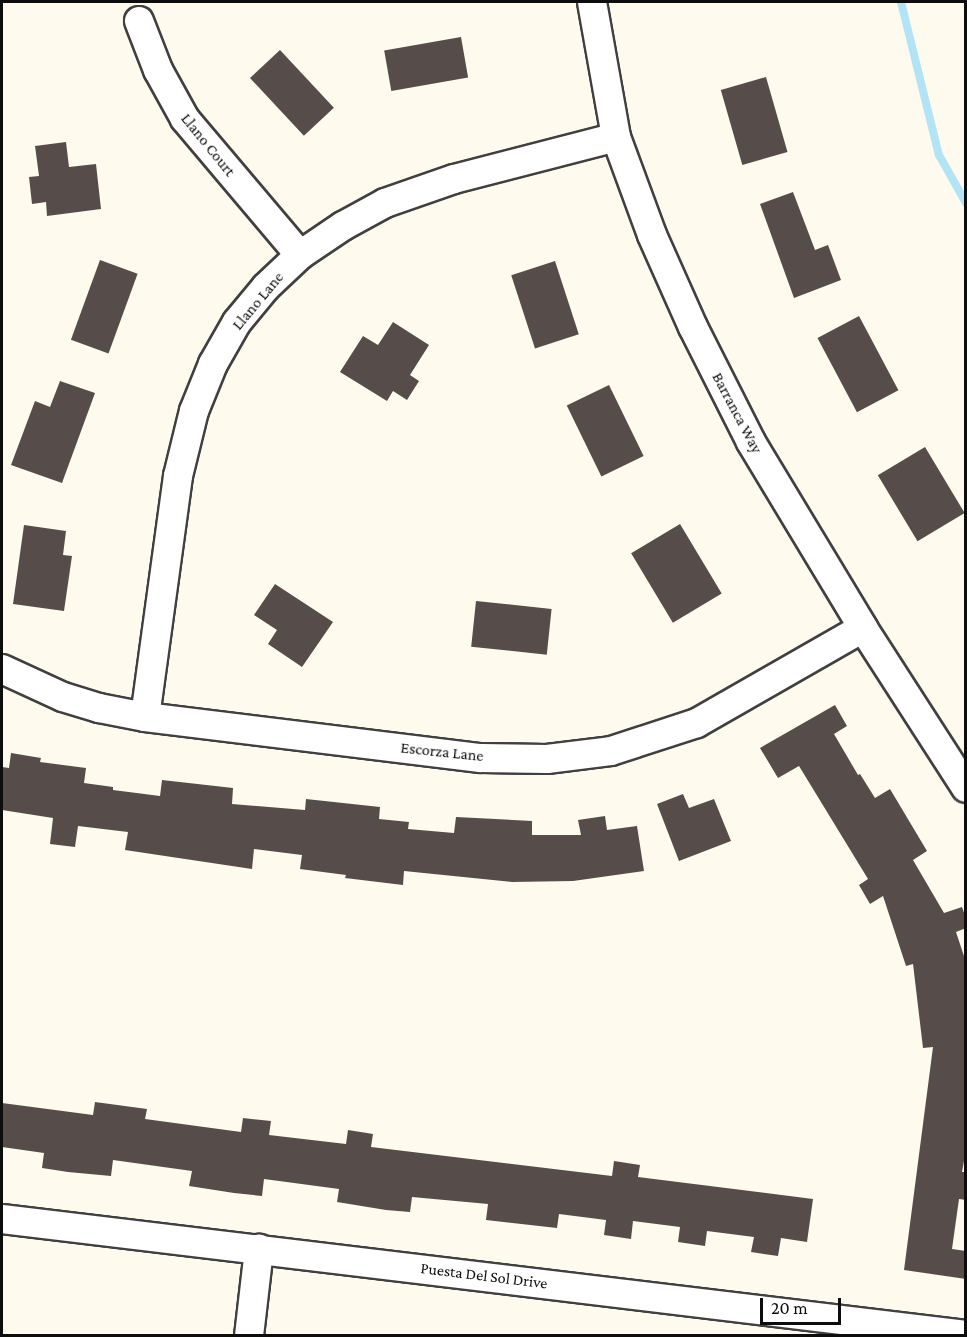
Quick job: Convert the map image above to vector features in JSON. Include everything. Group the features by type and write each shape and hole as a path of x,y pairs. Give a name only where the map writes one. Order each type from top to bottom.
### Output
{"street":[{"name":"Barranca Way","path":"592,2 616,137 652,235 730,400 751,442 863,627 966,788"},
{"name":"Llano Court","path":"139,21 158,70 185,119 300,255"},
{"name":"Llano Lane","path":"145,717 178,476 194,411 213,364 237,322 266,287 300,255 343,226 385,203 454,179 616,137"},
{"name":"Escorza Lane","path":"2,669 63,697 99,708 145,717 481,758 547,759 611,751 697,723 863,627"},
{"name":"Puesta Del Sol Drive","path":"2,1219 966,1335"},
{"path":"249,1335 259,1249"}],"building":[{"path":"461,37 468,77 391,91 384,51"},
{"path":"280,50 334,108 304,136 250,78"},
{"path":"766,77 787,152 742,165 721,90"},
{"path":"66,142 69,167 96,164 101,209 47,216 46,202 32,204 29,177 39,176 35,146"},
{"path":"793,192 815,250 828,245 841,280 794,298 760,204"},
{"path":"100,260 138,274 109,354 71,340"},
{"path":"555,261 579,334 535,348 511,275"},
{"path":"859,316 898,390 857,412 818,338"},
{"path":"393,322 429,345 410,375 419,381 407,400 393,391 387,401 340,372 363,336 378,345"},
{"path":"60,381 95,393 62,483 11,465 35,401 50,407"},
{"path":"609,385 644,456 601,477 567,406"},
{"path":"925,447 965,513 918,541 878,475"},
{"path":"680,524 722,593 673,623 631,553"},
{"path":"24,525 66,531 63,555 72,556 64,611 13,604"},
{"path":"275,584 333,622 302,667 268,644 277,630 254,615"},
{"path":"476,601 552,609 547,655 471,647"},
{"path":"835,705 847,726 834,734 858,775 860,774 875,798 890,789 927,851 913,860 944,913 962,907 966,918 966,928 956,932 966,962 966,1150 962,1172 966,1172 966,1200 959,1199 952,1249 966,1251 966,1279 904,1270 933,1047 923,1048 913,964 906,966 883,896 870,904 859,885 868,879 799,766 778,778 760,748"},
{"path":"11,753 41,758 40,762 86,768 84,783 113,787 113,790 160,796 162,780 233,788 232,804 305,810 306,799 380,807 379,819 409,822 408,829 454,833 456,817 532,821 532,835 581,835 578,820 605,816 607,830 637,826 644,871 573,881 512,882 404,871 403,885 345,878 346,875 300,869 302,855 254,849 252,869 125,850 128,832 78,826 75,847 50,844 53,818 2,810 2,767 9,768"},
{"path":"683,794 689,808 714,799 731,841 679,861 657,804"},
{"path":"95,1102 147,1109 145,1119 241,1132 243,1118 271,1121 269,1135 346,1144 348,1130 373,1134 371,1147 612,1176 614,1161 640,1165 638,1177 813,1199 807,1242 781,1238 778,1256 751,1252 754,1237 707,1231 705,1246 678,1242 680,1227 633,1221 631,1239 604,1235 606,1220 559,1214 557,1228 486,1220 488,1204 412,1197 410,1212 386,1210 337,1202 339,1189 264,1179 262,1196 234,1193 189,1186 192,1171 113,1160 111,1176 68,1172 42,1168 44,1153 2,1147 2,1103 93,1115"}],"waterway":[{"path":"901,2 939,155 966,203"}]}
